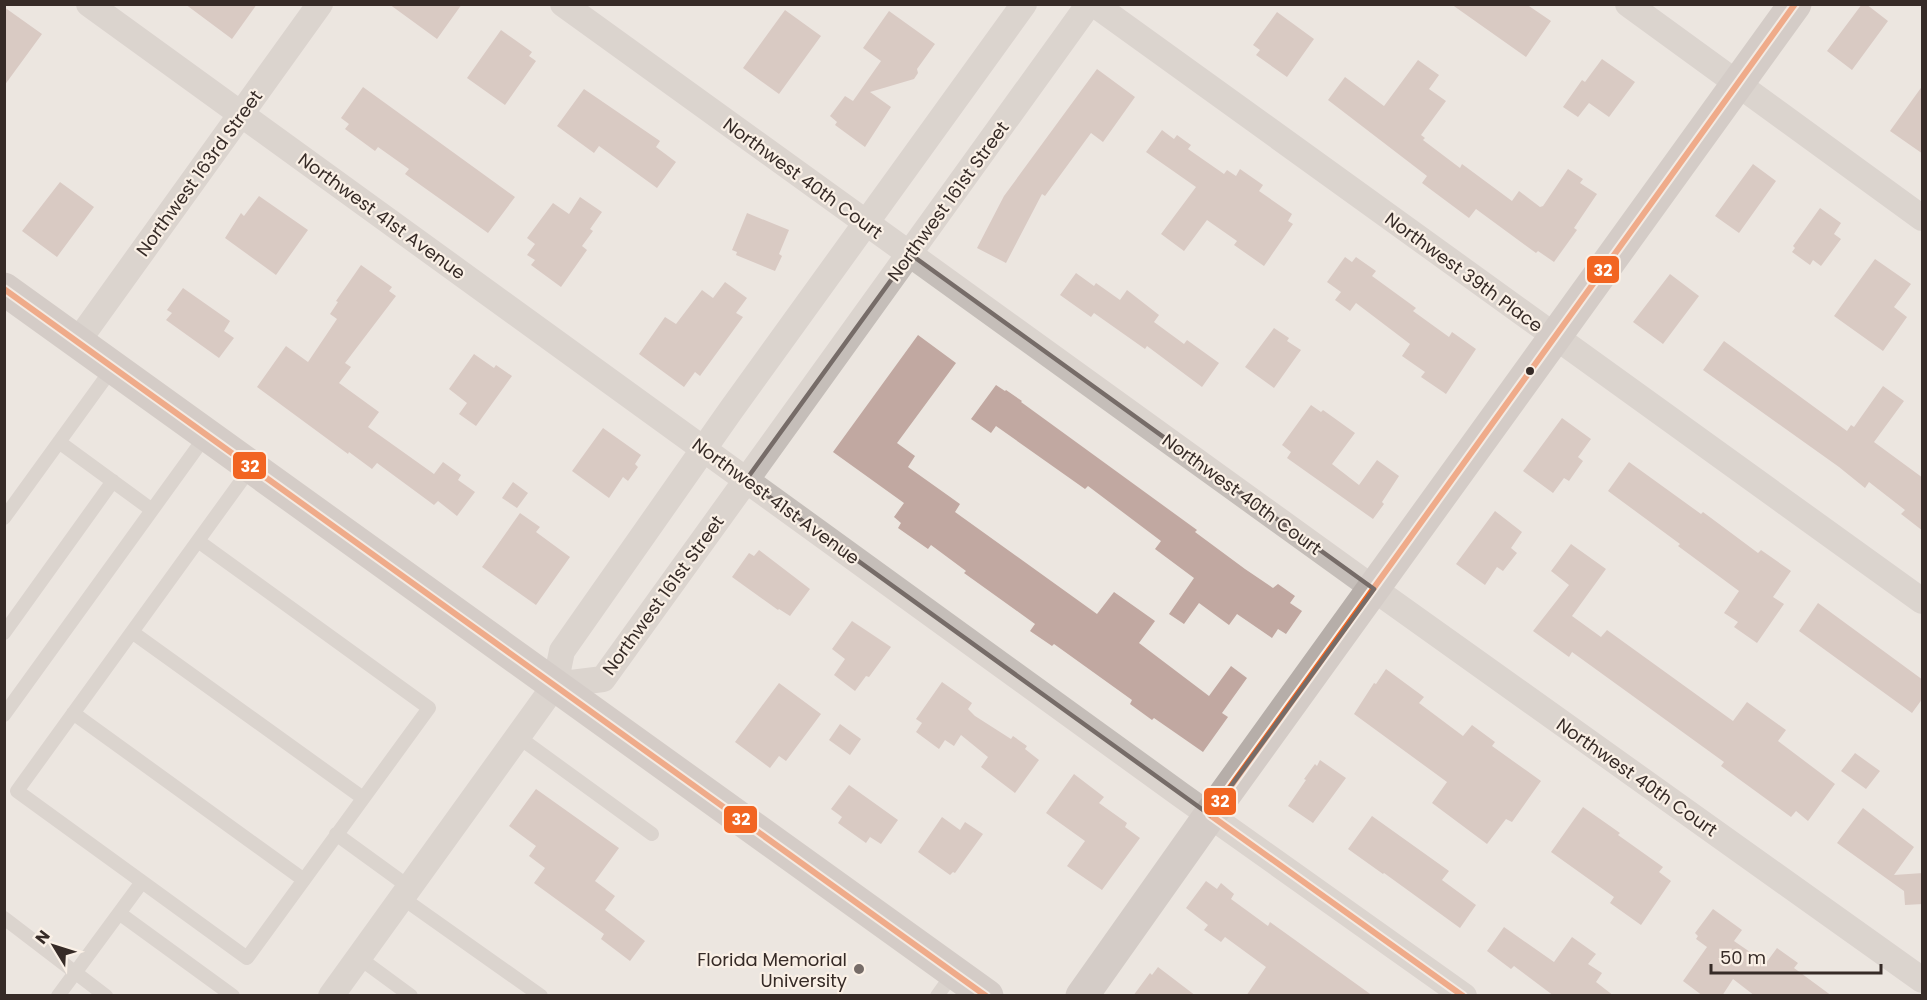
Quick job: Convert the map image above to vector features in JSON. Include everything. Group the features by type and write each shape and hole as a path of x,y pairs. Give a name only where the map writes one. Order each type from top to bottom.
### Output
{"street":[{"name":"Northwest 41st Avenue","path":"89,4 1210,815 1464,996"},
{"name":"Northwest 163rd Street","path":"78,341 320,4"},
{"name":"Northwest 40th Court","path":"563,4 1374,589 1923,980"},
{"path":"331,996 555,685 562,651 1024,4"},
{"name":"Northwest 161st Street","path":"555,685 603,679 1089,4"},
{"name":"Northwest 39th Place","path":"1094,4 1923,601"},
{"path":"1628,4 1923,218"},
{"path":"1082,996 1795,4"},
{"path":"4,289 555,685 946,984 987,996"}],"lane":[{"path":"4,518 114,366"},
{"path":"4,715 207,434"},
{"path":"59,442 152,510"},
{"path":"198,541 429,708 247,958 17,791 252,466"},
{"path":"4,633 113,481"},
{"path":"132,632 363,798"},
{"path":"73,713 303,880"},
{"path":"517,736 652,834"},
{"path":"336,834 405,892 541,996"},
{"path":"58,996 142,882"},
{"path":"119,913 233,996"},
{"path":"4,918 106,996"},
{"path":"358,957 411,996"}],"highlighted area":[{"path":"910,254 1374,589 1210,815 746,480"}],"building":[{"path":"185,4 257,4 232,39"},
{"path":"389,4 462,4 437,39"},
{"path":"1451,4 1526,4 1551,21 1526,57"},
{"path":"1862,4 1866,4 1888,21 1852,70 1827,51"},
{"path":"4,7 42,34 4,86"},
{"path":"785,10 821,36 779,94 743,68"},
{"path":"889,11 935,44 917,69 918,73 914,79 870,92 891,107 865,147 835,125 837,122 830,116 845,96 853,101 881,61 863,48"},
{"path":"1277,12 1314,39 1287,77 1256,55 1260,50 1253,45"},
{"path":"501,30 532,52 529,56 536,61 505,105 467,78"},
{"path":"1602,59 1635,82 1609,117 1589,103 1578,117 1563,107 1582,80 1585,82"},
{"path":"1418,60 1439,75 1429,89 1446,101 1421,135 1425,138 1423,140 1460,168 1462,164 1512,201 1519,191 1540,207 1543,206 1568,169 1583,179 1580,183 1597,194 1574,228 1577,230 1554,262 1538,251 1536,253 1476,209 1469,218 1422,183 1427,176 1328,100 1345,77 1384,106"},
{"path":"1097,69 1135,97 1103,142 1091,133 1045,196 1042,194 1006,263 977,248 1004,196"},
{"path":"1923,85 1923,154 1890,131"},
{"path":"363,87 515,197 488,233 405,174 409,169 378,147 375,151 345,129 349,124 341,118"},
{"path":"584,89 660,141 656,147 676,162 657,188 599,146 594,153 557,126"},
{"path":"1162,130 1174,139 1177,135 1191,145 1188,149 1224,174 1227,170 1236,176 1240,169 1263,185 1259,191 1292,214 1288,221 1293,224 1264,266 1234,245 1237,241 1207,220 1184,251 1161,234 1196,187 1146,152"},
{"path":"1753,164 1776,181 1739,233 1715,216"},
{"path":"60,182 94,207 57,257 22,231"},
{"path":"259,196 308,230 276,275 225,238 241,213 244,216"},
{"path":"580,197 602,212 590,229 593,231 582,246 587,250 561,287 531,265 535,260 527,255 535,244 527,238 553,203 569,214"},
{"path":"1820,208 1841,223 1834,234 1841,239 1821,266 1813,260 1810,265 1792,252 1795,248 1793,246"},
{"path":"747,213 789,230 775,271 736,255 737,252 732,250"},
{"path":"1345,257 1352,262 1356,257 1376,271 1372,276 1416,308 1413,311 1449,337 1452,332 1476,349 1446,394 1421,377 1425,372 1402,356 1410,344 1356,303 1350,311 1335,300 1341,292 1327,282"},
{"path":"1875,259 1911,284 1894,307 1907,317 1883,351 1834,316"},
{"path":"361,265 392,287 389,291 396,296 345,363 351,367 339,383 379,412 368,427 434,474 443,462 461,475 458,480 475,492 457,516 438,501 434,505 377,463 372,469 349,452 348,454 257,387 286,346 308,362 337,319 330,314 338,302 336,301"},
{"path":"1076,273 1094,286 1096,283 1120,300 1127,290 1159,315 1154,322 1184,344 1187,340 1219,363 1202,387 1147,346 1145,349 1094,313 1091,317 1060,295"},
{"path":"1670,274 1699,296 1663,344 1633,322"},
{"path":"725,282 747,298 736,313 743,317 700,376 695,372 684,387 639,354 665,317 676,324 702,290 713,298"},
{"path":"183,288 230,321 224,331 234,338 219,358 166,320 172,313 167,310"},
{"path":"1274,328 1289,338 1287,341 1301,350 1274,388 1245,367"},
{"path":"918,335 956,363 897,443 915,456 908,467 960,504 955,512 1097,614 1114,592 1155,621 1139,643 1209,696 1231,666 1247,678 1222,713 1228,717 1203,752 1154,718 1152,720 1130,704 1132,700 1054,644 1052,646 1030,631 1035,624 964,573 966,571 931,545 928,549 898,528 901,523 894,517 904,503 833,452"},
{"path":"1724,341 1847,431 1851,425 1854,427 1883,386 1904,401 1874,442 1923,478 1923,531 1901,514 1905,510 1869,482 1865,488 1703,370"},
{"path":"474,354 494,368 496,365 512,376 476,426 459,414 467,403 449,389"},
{"path":"996,385 1022,401 1197,530 1195,532 1245,569 1273,588 1278,584 1295,596 1290,603 1302,611 1286,634 1278,629 1272,638 1237,614 1229,625 1199,603 1184,624 1169,614 1194,578 1155,549 1161,541 1088,486 1085,489 996,426 991,433 971,419"},
{"path":"1311,405 1321,412 1323,410 1355,433 1332,464 1359,485 1377,460 1399,476 1373,519 1287,458 1291,452 1282,445"},
{"path":"1562,418 1591,439 1578,457 1583,461 1569,481 1564,478 1553,493 1523,471"},
{"path":"603,428 641,455 635,464 638,467 628,481 623,477 609,498 572,471"},
{"path":"1629,462 1758,553 1761,550 1791,571 1773,597 1784,604 1757,643 1734,627 1738,622 1724,613 1739,591 1608,491"},
{"path":"513,482 528,493 517,508 502,498"},
{"path":"1495,511 1522,532 1511,548 1517,553 1503,571 1497,567 1485,585 1456,564"},
{"path":"520,513 540,527 536,532 570,557 536,605 482,567"},
{"path":"1571,544 1606,569 1572,616 1601,637 1607,630 1733,721 1747,702 1786,730 1778,741 1835,784 1808,821 1796,811 1791,817 1721,766 1724,762 1572,652 1569,657 1533,631 1569,585 1551,571"},
{"path":"759,550 810,589 790,616 732,577 749,553 754,556"},
{"path":"1818,603 1923,680 1923,698 1912,713 1799,631"},
{"path":"852,621 891,647 869,677 866,676 855,691 834,675 845,659 832,649"},
{"path":"1386,669 1424,697 1419,703 1463,736 1472,725 1495,742 1492,746 1541,781 1512,822 1506,819 1487,844 1432,803 1447,782 1354,714"},
{"path":"942,682 972,703 968,709 975,716 1011,739 1013,736 1027,746 1025,749 1039,760 1015,793 981,767 988,757 961,735 954,746 945,740 939,749 916,732 922,723 916,719"},
{"path":"779,683 821,714 786,761 779,756 770,768 735,742"},
{"path":"840,724 861,739 850,755 829,740"},
{"path":"1855,753 1880,771 1866,789 1841,771"},
{"path":"1320,760 1346,778 1313,823 1288,806 1306,780 1304,779"},
{"path":"1074,774 1104,797 1099,803 1127,823 1125,827 1140,838 1102,890 1067,866 1085,841 1046,813"},
{"path":"849,785 898,820 881,844 870,837 866,843 838,823 842,817 831,809"},
{"path":"536,789 619,848 595,881 615,896 605,910 645,941 630,961 601,939 604,934 534,883 545,868 529,856 536,846 509,826"},
{"path":"1583,807 1663,867 1659,872 1671,881 1641,925 1610,903 1614,897 1551,852"},
{"path":"1863,808 1914,847 1894,875 1923,873 1923,904 1905,905 1904,891 1837,843"},
{"path":"1372,816 1449,871 1442,880 1476,905 1460,928 1348,849"},
{"path":"942,817 960,830 965,822 983,834 955,873 950,875 918,852"},
{"path":"1206,881 1217,889 1221,883 1234,894 1231,899 1268,926 1270,922 1373,996 1246,996 1266,967 1225,937 1221,942 1204,930 1208,925 1186,908"},
{"path":"1713,909 1742,930 1734,941 1766,963 1777,948 1798,963 1794,968 1832,996 1755,996 1733,979 1722,996 1703,996 1683,981 1707,947 1696,939 1698,936 1695,933"},
{"path":"1504,927 1554,962 1572,937 1596,954 1588,964 1602,973 1596,982 1614,996 1554,996 1514,966 1511,969 1487,951"},
{"path":"1158,967 1196,996 1133,996 1150,973 1152,975"}],"transit line":[{"name":"32","path":"1463,996 1210,815 1795,4"},
{"name":"32","path":"4,289 986,996"}],"place":[{"name":"Florida Memorial University","path":"859,969"}]}
